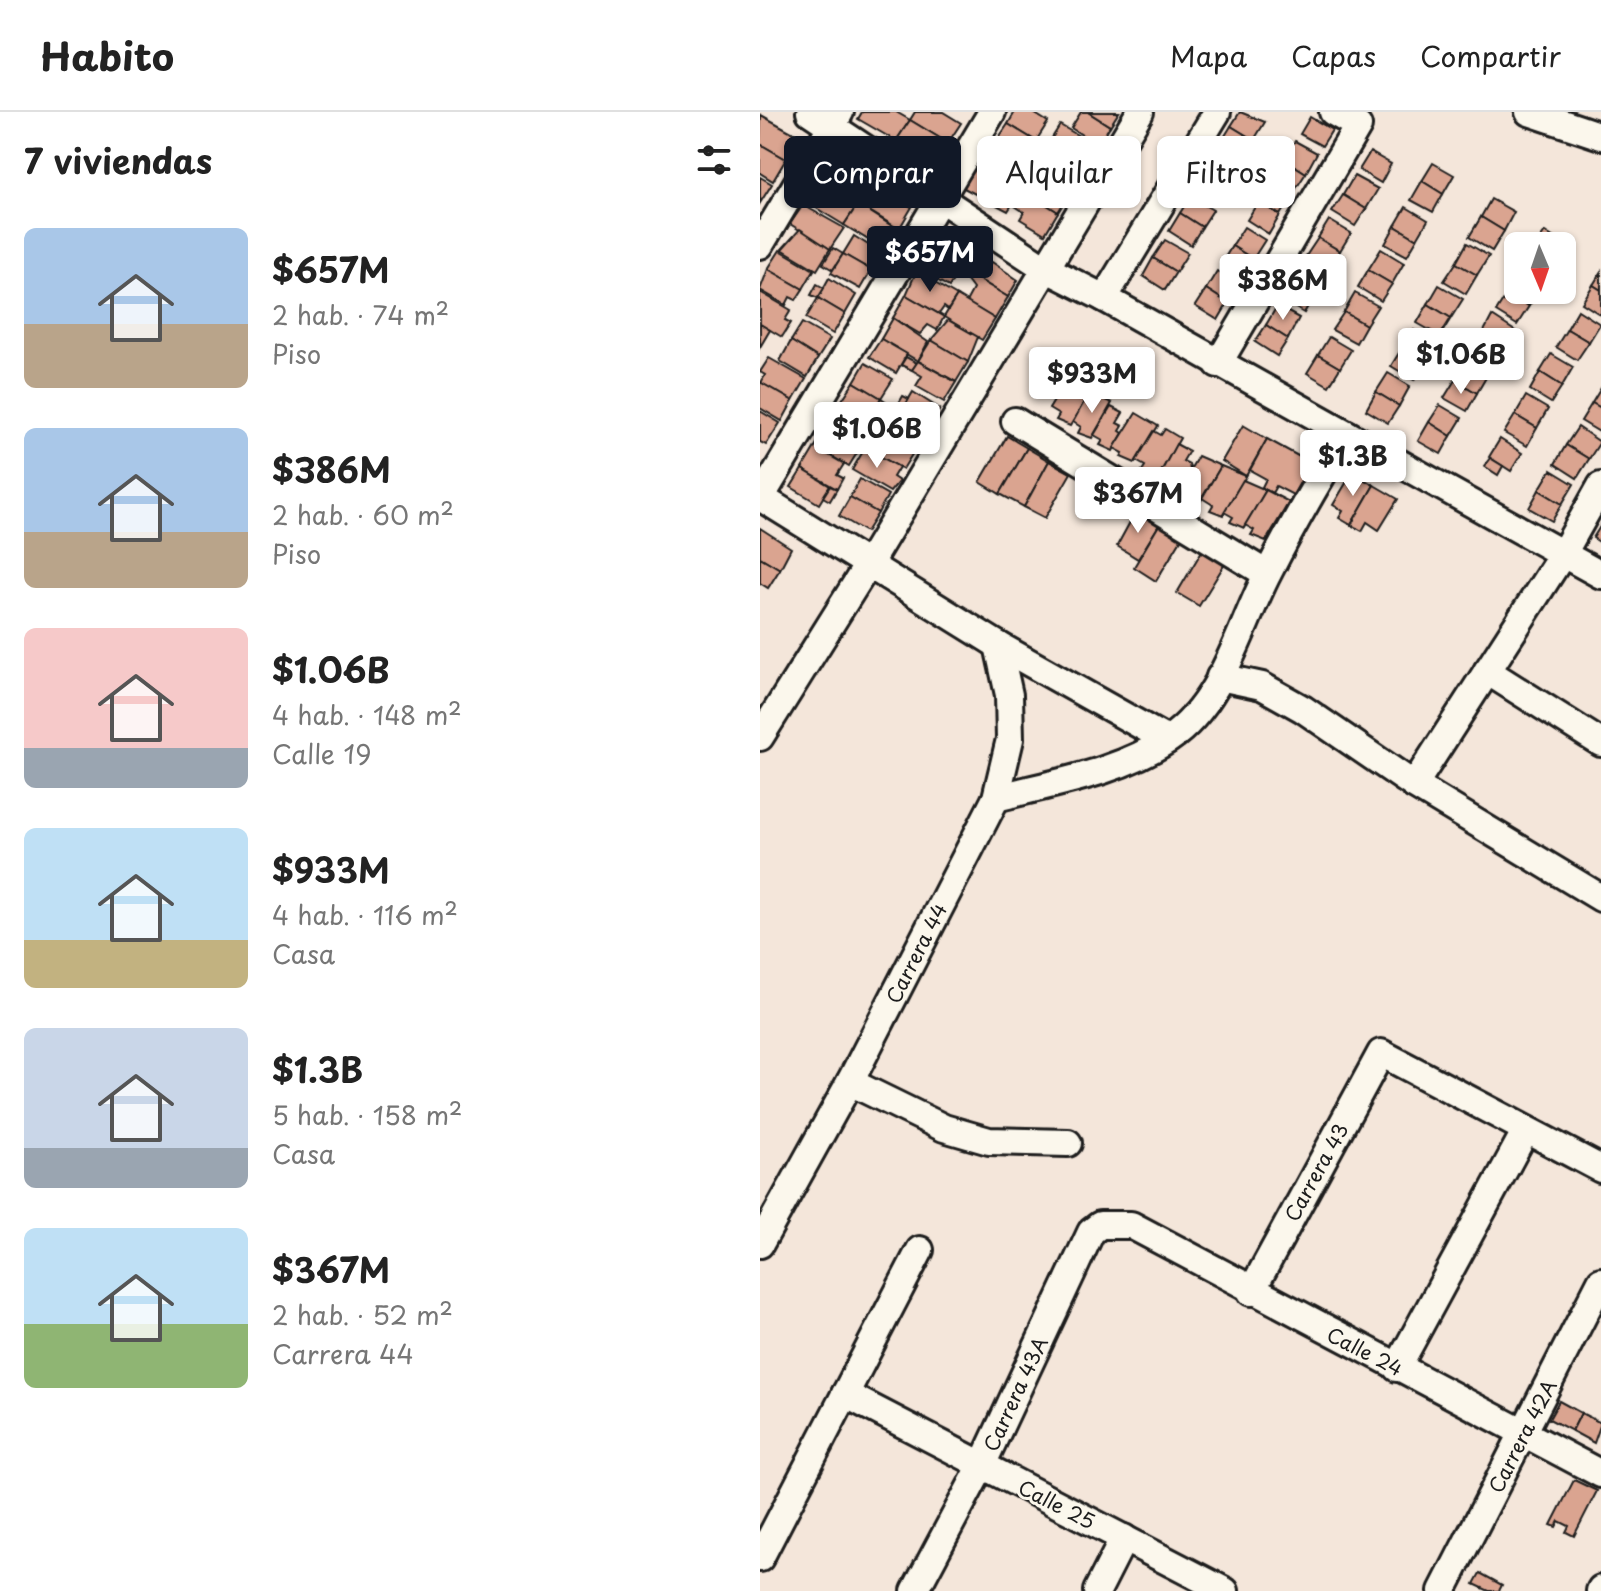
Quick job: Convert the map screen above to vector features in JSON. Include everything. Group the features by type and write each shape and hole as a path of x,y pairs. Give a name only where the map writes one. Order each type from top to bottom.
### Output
{"street":[{"path":"961,164 992,112"},
{"path":"760,737 869,563 1140,112"},
{"path":"1104,298 1217,112"},
{"path":"1218,364 1358,126 1333,112"},
{"path":"1532,112 1601,136"},
{"path":"760,245 827,117 853,136"},
{"path":"935,208 760,498 998,645 1167,740"},
{"path":"954,208 1045,268 1601,575"},
{"path":"1015,421 1267,574"},
{"path":"996,798 1126,762 1167,740 1192,721 1220,677 1267,574 1347,434"},
{"path":"1414,785 1564,552 1601,486"},
{"name":"Carrera 44","path":"760,1244 850,1082 996,798 1010,739 1009,695 998,645"},
{"path":"1487,671 1601,743"},
{"path":"1220,677 1262,686 1303,709 1414,785 1601,898"},
{"name":"Carrera 43","path":"1251,1292 1381,1053 1526,1130"},
{"path":"850,1082 944,1128 989,1141 1068,1143"},
{"path":"1397,1368 1526,1130 1601,1169"},
{"name":"Carrera 43A","path":"915,1591 982,1465 1091,1232 1100,1225 1131,1225"},
{"name":"Calle 24","path":"1131,1225 1251,1292 1601,1474"},
{"path":"760,1558 920,1250"},
{"name":"Carrera 42A","path":"1442,1591 1601,1281"},
{"name":"Calle 25","path":"845,1394 1225,1591"},
{"path":"1097,1591 1124,1538"}],"building":[{"path":"862,112 896,112 910,120 899,136 887,136 858,119"},
{"path":"915,112 943,112 961,123 953,136 936,136 910,120"},
{"path":"1015,112 1032,112 1048,122 1039,136 1028,136 1008,124"},
{"path":"1081,112 1088,112 1110,126 1104,136 1084,136 1071,128"},
{"path":"1088,112 1119,112 1110,126"},
{"path":"1240,112 1265,122 1256,136 1247,136 1231,126"},
{"path":"761,115 799,136 784,136 784,158 760,144"},
{"path":"1310,117 1332,130 1322,146 1300,134"},
{"path":"910,120 936,136 899,136"},
{"path":"1008,124 1028,136 1000,136"},
{"path":"1060,125 1079,136 1053,136"},
{"path":"1231,126 1247,136 1225,136"},
{"path":"1295,141 1317,153 1306,173 1295,166"},
{"path":"760,144 784,158 784,162 773,181 760,173"},
{"path":"1370,152 1391,164 1381,183 1359,170"},
{"path":"976,161 977,162 977,195 961,184"},
{"path":"1433,163 1454,175 1443,194 1422,181"},
{"path":"1295,166 1306,173 1295,190"},
{"path":"1354,176 1378,189 1366,209 1343,195"},
{"path":"760,177 772,184 760,203"},
{"path":"1422,181 1443,194 1433,212 1411,200"},
{"path":"1343,195 1366,209 1355,226 1332,212"},
{"path":"1491,199 1514,212 1504,231 1481,217"},
{"path":"1406,207 1428,220 1417,239 1395,226"},
{"path":"801,208 808,208 844,228 830,249 790,224"},
{"path":"816,208 855,208 844,225"},
{"path":"855,208 864,208 895,228 883,249 844,225"},
{"path":"865,208 911,208 899,229"},
{"path":"1018,208 1052,208 1058,212 1045,234 1020,219 1024,212"},
{"path":"1183,208 1213,210 1202,227 1180,213"},
{"path":"1254,208 1268,208 1280,215 1269,234 1247,220"},
{"path":"1268,208 1284,208 1280,215"},
{"path":"1180,213 1202,227 1191,245 1169,231"},
{"path":"1481,217 1504,231 1492,251 1469,237"},
{"path":"1329,220 1351,233 1340,251 1318,238"},
{"path":"1395,226 1417,239 1407,256 1385,244"},
{"path":"1244,227 1265,240 1253,259 1232,246"},
{"path":"800,229 830,249 817,270 782,249"},
{"path":"943,233 971,249 960,268 932,252"},
{"path":"854,236 881,253 871,270 843,254"},
{"path":"1318,238 1340,251 1328,269 1306,256"},
{"path":"1165,240 1188,253 1176,272 1153,258"},
{"path":"1467,243 1489,256 1477,275 1456,263"},
{"path":"1232,246 1253,259 1243,277 1221,264"},
{"path":"833,248 843,254 833,270 823,264"},
{"path":"1381,249 1404,263 1392,284 1368,270"},
{"path":"780,250 814,270 803,289 768,269"},
{"path":"932,252 960,268 949,287 921,271"},
{"path":"843,254 871,270 860,289 831,273"},
{"path":"1153,258 1176,272 1165,290 1143,276"},
{"path":"992,262 1018,280 1008,297 980,280 982,277 977,273"},
{"path":"1303,263 1326,278 1314,296 1291,282"},
{"path":"1456,263 1477,275 1466,294 1444,281"},
{"path":"768,269 803,289 796,300 790,297 786,305 760,290"},
{"path":"1368,270 1392,284 1381,301 1358,287"},
{"path":"1217,271 1240,284 1228,303 1206,289"},
{"path":"916,272 957,296 948,310 944,307 939,314 906,295"},
{"path":"1601,272 1601,290 1593,285"},
{"path":"971,275 1008,297 995,319 966,302 973,289 967,281"},
{"path":"829,278 856,295 845,314 818,298"},
{"path":"1291,282 1314,296 1304,313 1281,299"},
{"path":"817,284 824,288 818,298 811,295"},
{"path":"1439,285 1463,299 1451,318 1428,304"},
{"path":"1593,285 1601,290 1601,315 1582,303"},
{"path":"1206,289 1228,303 1218,320 1195,306"},
{"path":"760,292 791,310 785,320 791,323 782,337 760,324"},
{"path":"1355,293 1378,306 1366,325 1344,312"},
{"path":"906,295 944,317 937,330 928,325 920,334 893,318"},
{"path":"957,296 995,319 982,340 944,317"},
{"path":"818,298 845,314 833,334 806,318"},
{"path":"1504,299 1504,304 1529,306 1517,325 1496,312"},
{"path":"1428,304 1451,318 1440,336 1417,323"},
{"path":"1277,306 1299,318 1288,339 1266,325"},
{"path":"1578,310 1600,324 1589,342 1567,329"},
{"path":"1344,312 1366,325 1356,343 1332,330"},
{"path":"1492,316 1515,331 1503,350 1481,337"},
{"path":"893,318 928,342 918,361 881,339"},
{"path":"948,320 978,337 968,362 931,340"},
{"path":"802,323 830,339 818,358 791,341"},
{"path":"760,324 770,330 760,347"},
{"path":"1266,325 1288,339 1277,356 1255,342"},
{"path":"1567,329 1589,342 1577,360 1556,347"},
{"path":"1414,330 1437,343 1425,362 1402,348"},
{"path":"1329,337 1351,350 1340,368 1318,355"},
{"path":"1481,337 1503,350 1492,368 1470,355"},
{"path":"881,339 907,354 896,373 869,357"},
{"path":"931,340 968,362 956,382 918,361"},
{"path":"791,341 818,358 807,377 780,361"},
{"path":"1402,348 1425,362 1414,380 1391,366"},
{"path":"1551,354 1573,367 1562,386 1540,372"},
{"path":"1318,355 1340,368 1329,386 1307,373"},
{"path":"906,357 917,363 912,370 901,365"},
{"path":"769,358 806,379 793,401 761,383 765,375 760,372"},
{"path":"918,361 956,382 944,402 916,386 922,376 912,370"},
{"path":"1466,361 1488,374 1477,393 1455,380"},
{"path":"865,363 893,379 881,398 854,382"},
{"path":"1540,372 1562,386 1551,403 1530,390"},
{"path":"1071,373 1094,387 1070,426 1056,420 1059,415 1049,409"},
{"path":"1388,373 1410,386 1399,406 1376,392"},
{"path":"1455,380 1477,393 1467,411 1444,398"},
{"path":"760,382 793,401 782,421 760,408"},
{"path":"854,382 881,398 870,417 842,400"},
{"path":"1601,388 1601,408 1592,403"},
{"path":"913,392 940,409 928,428 901,412"},
{"path":"1376,392 1399,406 1388,423 1366,410"},
{"path":"1089,393 1112,403 1092,438 1078,433 1081,427 1073,422"},
{"path":"903,396 909,399 901,412 896,408"},
{"path":"1526,396 1548,409 1537,428 1515,415"},
{"path":"881,398 887,402 881,412 875,408"},
{"path":"1592,403 1601,408 1601,433 1581,421"},
{"path":"1440,405 1462,418 1451,436 1429,422"},
{"path":"840,406 868,422 856,442 828,425"},
{"path":"893,406 901,412 895,421 887,416"},
{"path":"1111,407 1123,413 1117,423 1123,426 1120,431 1123,433 1113,451 1100,445 1103,440 1094,435"},
{"path":"760,411 780,423 766,445 760,442"},
{"path":"901,412 928,428 916,448 889,432"},
{"path":"1136,413 1158,426 1135,463 1121,457 1123,453 1114,448"},
{"path":"1515,415 1537,428 1527,446 1504,433"},
{"path":"1429,422 1451,436 1441,454 1418,441"},
{"path":"828,425 862,445 849,466 815,447"},
{"path":"1243,425 1267,439 1246,476 1222,461"},
{"path":"1578,427 1600,442 1589,459 1566,445"},
{"path":"1165,429 1180,438 1158,477 1153,474 1152,477 1142,471 1145,466 1136,461 1154,431 1161,435"},
{"path":"889,432 916,448 903,469 876,454"},
{"path":"1007,436 1027,448 1000,494 980,482"},
{"path":"1267,439 1311,463 1293,495 1276,486 1272,493 1266,490 1262,487 1266,479 1250,470"},
{"path":"1500,439 1522,453 1511,471 1489,457"},
{"path":"1176,444 1189,451 1183,461 1189,464 1190,470 1179,490 1164,484 1167,478 1160,474"},
{"path":"1566,445 1589,459 1577,478 1555,464"},
{"path":"815,447 844,464 837,475 843,478 837,489 802,469"},
{"path":"865,448 899,467 893,477 899,481 890,492 852,470"},
{"path":"1027,448 1049,461 1024,507 1000,494"},
{"path":"1198,456 1221,466 1200,502 1186,496 1189,492 1180,487"},
{"path":"1490,458 1503,466 1498,475 1484,466"},
{"path":"1049,461 1071,473 1045,518 1024,507"},
{"path":"1221,466 1246,476 1223,515 1210,510 1213,505 1202,498"},
{"path":"802,469 830,486 819,504 791,487"},
{"path":"1551,470 1574,484 1562,504 1539,490"},
{"path":"1352,473 1374,485 1351,525 1339,518 1343,511 1333,505"},
{"path":"860,479 888,495 878,513 850,497"},
{"path":"1243,480 1266,490 1244,528 1230,522 1233,517 1224,512"},
{"path":"1374,485 1398,499 1379,530 1367,522 1362,531 1351,525"},
{"path":"830,486 837,489 830,501 823,497"},
{"path":"1266,490 1289,502 1266,541 1251,535 1254,530 1245,525"},
{"path":"1539,490 1562,504 1552,521 1529,508"},
{"path":"850,497 878,513 866,532 839,516"},
{"path":"1136,511 1159,525 1138,559 1117,546"},
{"path":"1159,525 1182,538 1156,581 1134,567"},
{"path":"1601,525 1601,543 1593,538"},
{"path":"760,528 791,548 780,569 760,557"},
{"path":"1203,549 1226,562 1199,606 1177,593"},
{"path":"760,557 780,569 768,588 760,583"},
{"path":"1559,1401 1581,1413 1572,1431 1549,1419"},
{"path":"1581,1413 1601,1423 1594,1443 1572,1431"},
{"path":"1574,1480 1597,1491 1574,1536 1566,1532 1569,1526 1559,1521 1556,1527 1551,1525"},
{"path":"1480,1573 1502,1585 1499,1591 1489,1591 1474,1584"}]}
